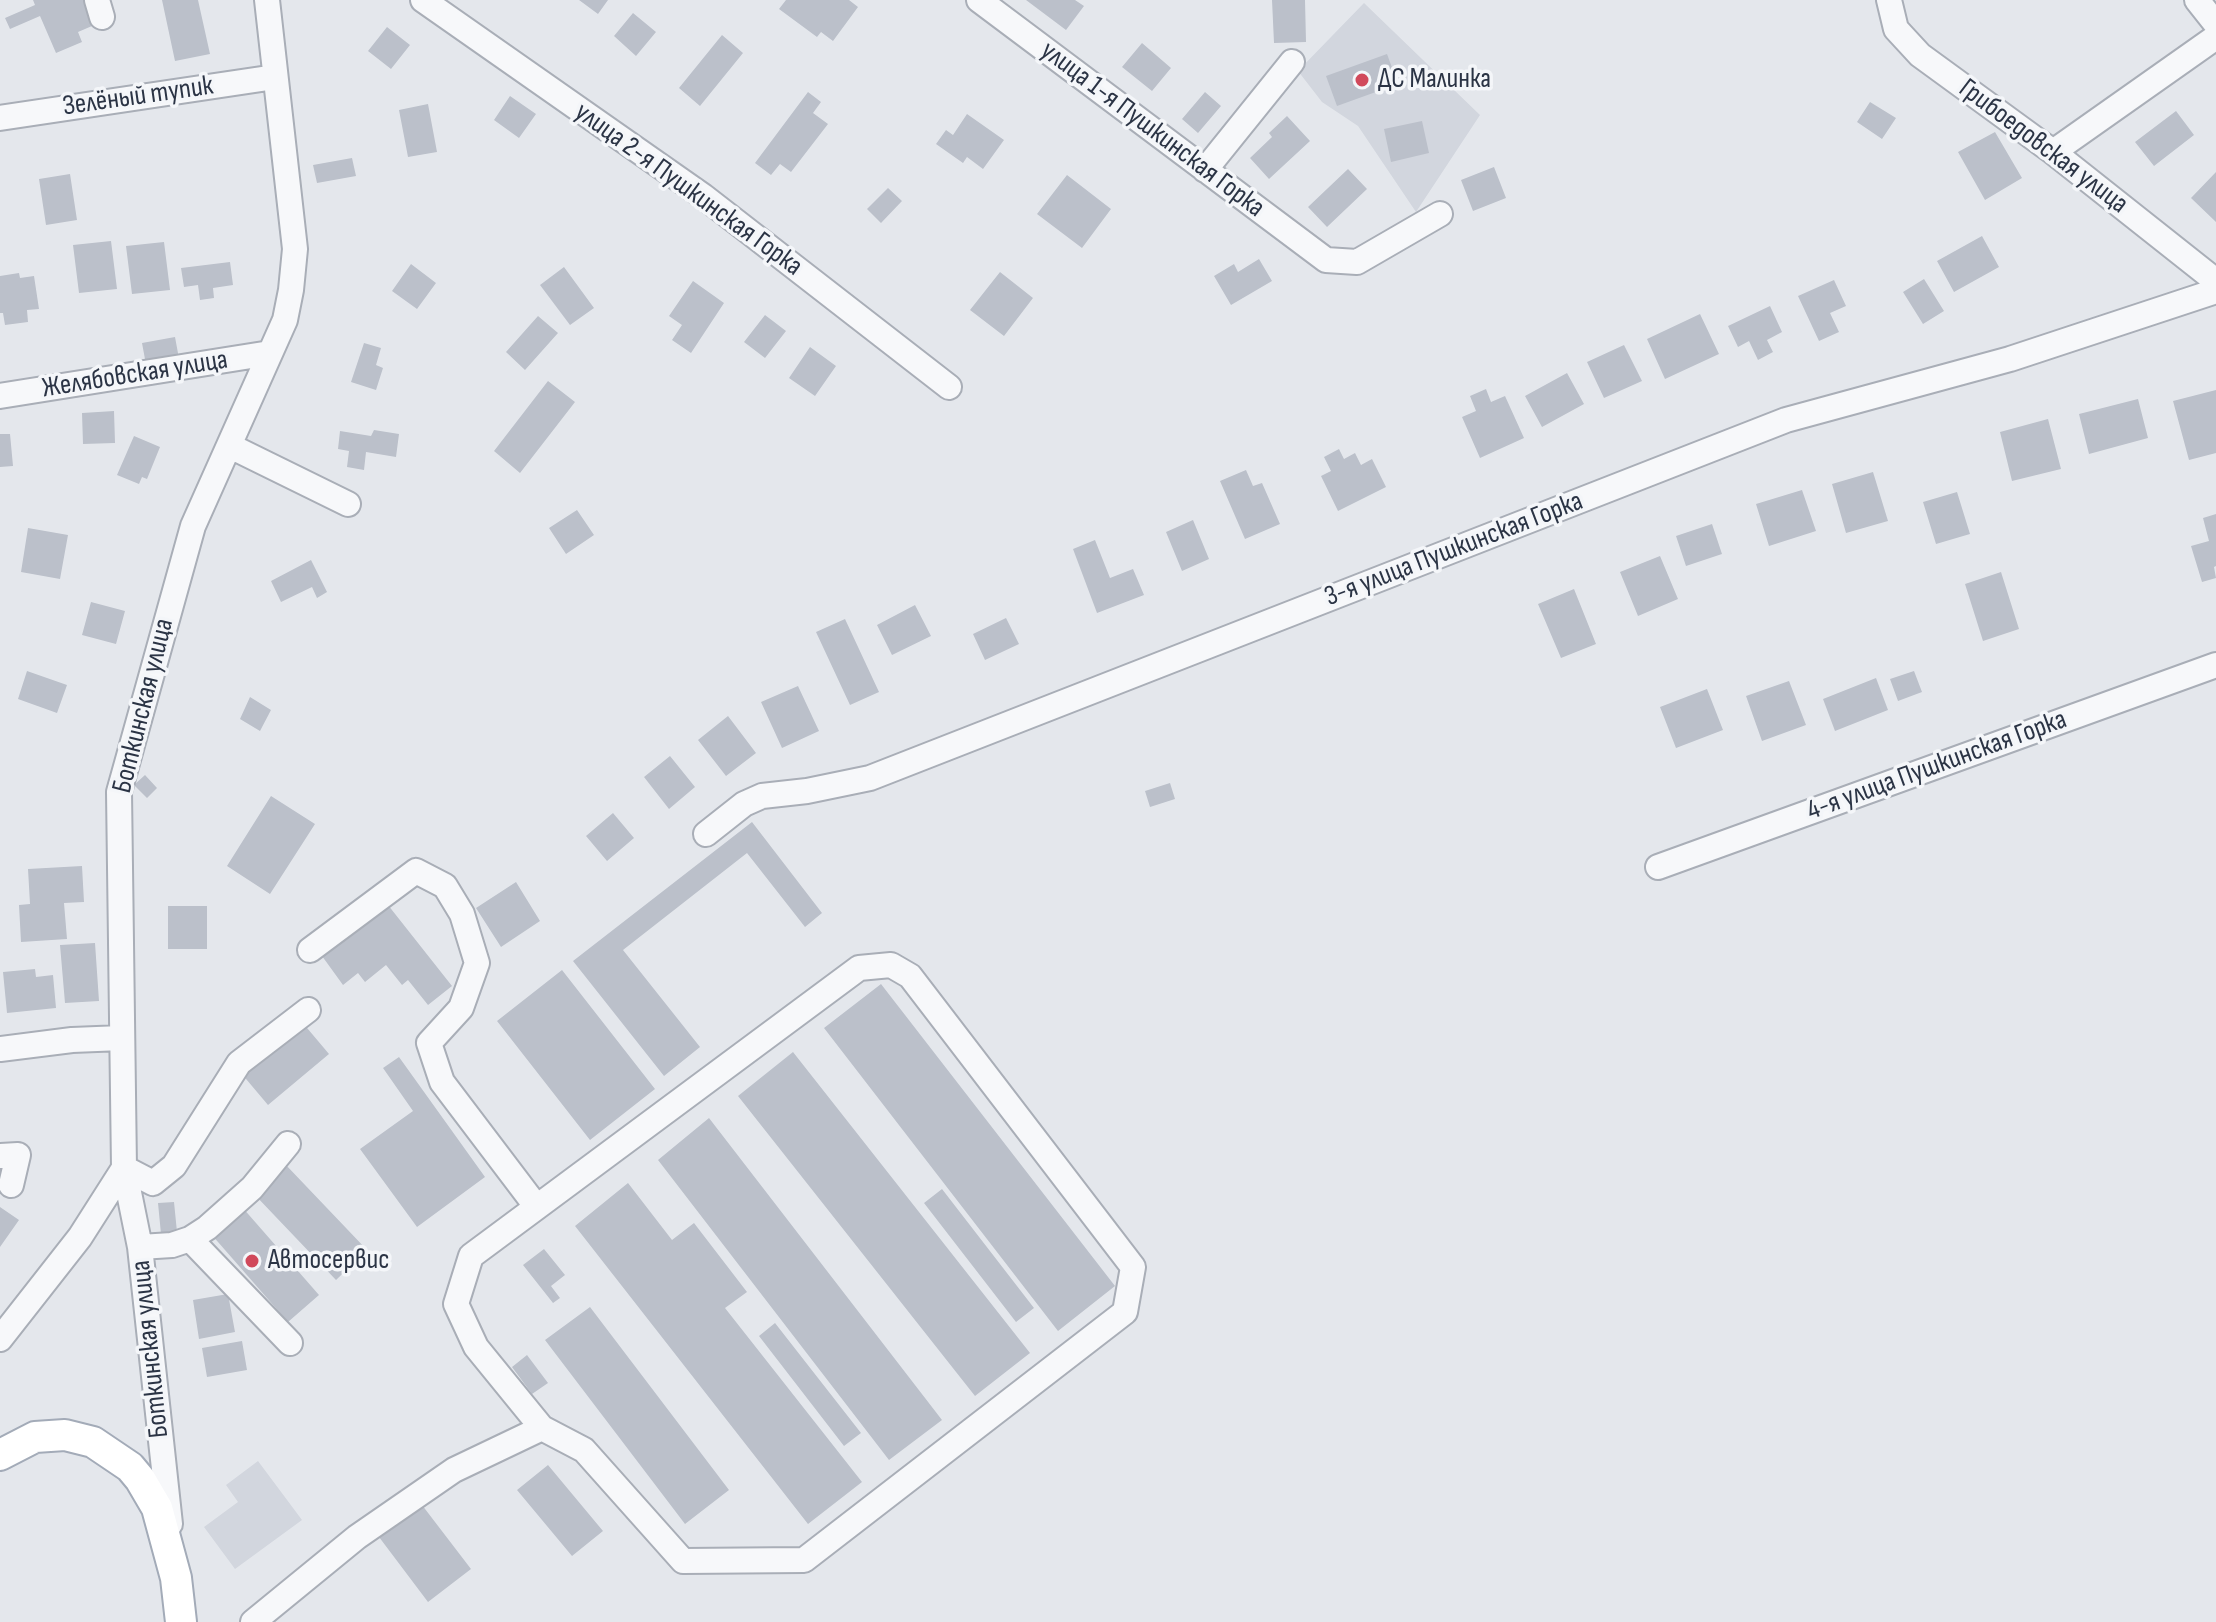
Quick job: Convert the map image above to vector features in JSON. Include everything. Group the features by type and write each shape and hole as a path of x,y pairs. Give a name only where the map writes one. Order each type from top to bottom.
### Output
{"main road":[{"path":"0,1455 35,1437 65,1435 93,1442 110,1452 140,1479 157,1508 176,1578 181,1622"}],"street":[{"name":"Боткинская улица","path":"176,1578 140,1247 124,1168 119,792 193,526 285,320 295,249 267,0"},
{"name":"улица 2-я Пушкинская Горка","path":"423,0 703,196 949,387"},
{"name":"улица 1-я Пушкинская Горка","path":"979,0 1326,260 1357,262 1440,214"},
{"name":"Грибоедовская улица","path":"1889,0 1896,29 1920,55 2053,152 2216,281"},
{"path":"2197,0 2216,24"},
{"path":"2053,152 2216,37"},
{"path":"1205,170 1292,62"},
{"name":"Зелёный тупик","path":"0,118 275,77"},
{"name":"3-я улица Пушкинская Горка","path":"706,834 744,804 762,796 807,791 870,778 1786,420 2010,359 2216,291"},
{"name":"Желябовская улица","path":"0,396 270,353"},
{"path":"230,446 348,504"},
{"name":"4-я улица Пушкинская Горка","path":"1658,867 2216,665"},
{"path":"310,950 416,871 445,886 462,914 477,963 461,1008 429,1043 442,1082 536,1206"},
{"path":"891,965 910,976 1133,1267 1125,1312 804,1560 683,1561 584,1450 542,1428 476,1347 456,1304 471,1256 859,968 891,965"},
{"path":"0,1339 80,1237 124,1168 153,1183 174,1166 239,1063 308,1010"},
{"path":"0,1049 72,1040 122,1038"},
{"path":"140,1247 172,1245 190,1239 240,1200 288,1144"},
{"path":"0,1156 18,1155 11,1185"},
{"path":"190,1239 290,1343"},
{"path":"253,1622 357,1537 454,1470 542,1428"}],"shaded area":[{"path":"1364,3 1480,115 1416,212 1358,126 1322,102 1298,71"},
{"path":"258,1461 302,1520 235,1569 204,1527 238,1502 226,1485"}],"building":[{"path":"33,0 89,0 99,23 78,32 82,42 56,53 40,16 10,29 5,18 35,5"},
{"path":"162,0 198,0 210,54 175,61"},
{"path":"579,0 608,0 598,14"},
{"path":"786,0 849,0 858,7 833,41 821,32 817,37 779,9"},
{"path":"1026,0 1075,0 1084,6 1066,30"},
{"path":"1272,0 1305,0 1306,42 1274,43"},
{"path":"633,13 656,32 636,56 614,36"},
{"path":"387,27 410,45 391,69 368,51"},
{"path":"722,35 743,53 700,106 679,88"},
{"path":"1142,43 1171,68 1152,91 1122,67"},
{"name":"ДС Малинка","path":"1387,54 1398,84 1337,106 1326,76"},
{"path":"808,92 821,102 813,113 828,124 791,172 780,164 771,175 755,163"},
{"path":"1205,92 1221,106 1198,133 1182,119"},
{"path":"510,96 536,114 519,138 494,120"},
{"path":"1870,102 1896,118 1882,139 1857,122"},
{"path":"428,104 437,152 408,157 399,110"},
{"path":"2176,111 2194,135 2154,166 2135,142"},
{"path":"967,114 1004,140 983,169 967,157 963,163 936,144 946,130 953,135"},
{"path":"1287,116 1310,141 1269,179 1250,158 1272,137 1269,133"},
{"path":"1422,121 1429,153 1391,162 1384,129"},
{"path":"1995,132 2022,178 1985,200 1958,152"},
{"path":"352,158 356,176 317,183 313,165"},
{"path":"1494,167 1506,198 1473,211 1461,180"},
{"path":"1348,169 1367,189 1327,227 1308,207"},
{"path":"2216,172 2216,222 2191,198"},
{"path":"70,174 77,220 46,225 39,179"},
{"path":"1067,175 1111,209 1082,248 1037,214"},
{"path":"888,188 902,201 881,223 867,209"},
{"path":"1982,236 1999,267 1954,292 1937,261"},
{"path":"111,241 117,289 79,293 73,245"},
{"path":"164,242 170,290 132,294 126,246"},
{"path":"1259,259 1272,281 1231,305 1214,276 1234,264 1238,272"},
{"path":"230,262 233,285 213,288 214,298 200,300 198,285 184,287 181,268"},
{"path":"411,264 436,283 417,309 392,291"},
{"path":"564,267 594,308 570,325 540,285"},
{"path":"1000,272 1033,298 1004,336 970,310"},
{"path":"19,273 20,278 34,276 39,309 27,310 28,322 5,325 3,313 0,313 0,276"},
{"path":"1924,279 1944,311 1923,324 1903,292"},
{"path":"1834,280 1846,306 1830,313 1839,332 1819,341 1798,296"},
{"path":"693,281 724,303 691,353 672,340 682,325 669,316"},
{"path":"1770,306 1782,332 1767,340 1773,352 1758,360 1749,341 1738,347 1728,326"},
{"path":"1700,314 1719,354 1665,379 1647,339"},
{"path":"765,315 786,331 765,358 744,342"},
{"path":"538,316 558,333 525,370 506,352"},
{"path":"175,337 180,364 147,370 142,343"},
{"path":"364,343 381,348 376,365 383,368 376,390 351,382"},
{"path":"1624,345 1642,381 1604,398 1587,362"},
{"path":"810,347 836,366 815,396 789,378"},
{"path":"1567,373 1584,404 1542,427 1525,396"},
{"path":"548,381 575,402 520,473 494,451"},
{"path":"1486,389 1491,402 1505,396 1524,438 1480,458 1462,417 1476,411 1470,396"},
{"path":"2216,390 2216,453 2189,460 2173,401"},
{"path":"2138,399 2148,438 2089,454 2079,414"},
{"path":"114,411 115,443 83,444 82,413"},
{"path":"2048,419 2061,469 2012,481 2000,432"},
{"path":"374,430 399,434 396,457 366,452 364,470 347,467 349,451 338,449 340,431 371,436"},
{"path":"0,434 10,434 13,466 0,467"},
{"path":"134,436 160,447 147,479 142,477 139,484 117,475"},
{"path":"1339,449 1344,459 1355,453 1361,465 1372,459 1386,487 1338,511 1321,476 1331,471 1324,457"},
{"path":"1246,470 1253,486 1262,483 1280,524 1245,539 1220,481"},
{"path":"1873,472 1888,521 1846,533 1832,484"},
{"path":"1802,490 1816,531 1769,546 1756,504"},
{"path":"1957,492 1970,534 1936,544 1923,502"},
{"path":"577,510 594,535 566,554 549,528"},
{"path":"2216,514 2216,578 2202,582 2191,546 2209,541 2203,518"},
{"path":"1193,520 1209,559 1182,571 1166,532"},
{"path":"1712,524 1722,554 1686,566 1676,536"},
{"path":"28,528 68,535 60,579 21,572"},
{"path":"1095,540 1110,578 1133,569 1144,595 1097,613 1073,549"},
{"path":"1660,556 1678,599 1638,616 1620,572"},
{"path":"311,560 327,592 317,598 312,587 281,602 271,581"},
{"path":"2001,572 2019,629 1983,641 1965,584"},
{"path":"1574,589 1596,644 1561,658 1538,604"},
{"path":"91,602 125,611 116,644 82,635"},
{"path":"915,605 931,636 892,655 877,625"},
{"path":"1006,618 1019,644 985,660 973,634"},
{"path":"845,619 879,692 850,705 816,632"},
{"path":"27,671 67,685 57,713 18,699"},
{"path":"1914,671 1922,692 1898,701 1890,679"},
{"path":"1876,678 1888,710 1835,731 1823,699"},
{"path":"1789,681 1806,725 1762,741 1746,696"},
{"path":"798,686 819,731 782,748 761,702"},
{"path":"1707,689 1723,730 1676,748 1660,707"},
{"path":"250,697 271,710 260,731 240,719"},
{"path":"728,716 756,753 726,776 698,740"},
{"path":"670,756 695,787 669,809 644,777"},
{"path":"145,775 157,788 147,798 134,785"},
{"path":"1170,783 1175,799 1150,807 1145,791"},
{"path":"271,796 315,824 270,894 227,866"},
{"path":"613,813 634,838 607,861 586,836"},
{"path":"752,822 822,913 805,927 747,853 623,950 700,1047 664,1076 573,961"},
{"path":"82,866 84,902 64,903 67,939 21,942 19,905 30,904 28,869"},
{"path":"516,882 540,921 501,947 476,908"},
{"path":"388,905 452,986 428,1005 408,980 402,985 386,965 365,982 358,973 343,985 322,956"},
{"path":"168,906 207,906 207,949 168,949"},
{"path":"95,943 99,1001 65,1003 60,945"},
{"path":"35,969 36,977 53,975 56,1008 7,1013 3,972"},
{"path":"562,970 655,1089 590,1140 497,1021"},
{"path":"881,984 1115,1286 1058,1331 824,1028"},
{"path":"302,1022 329,1054 268,1105 241,1073"},
{"path":"793,1052 1030,1353 975,1396 738,1096"},
{"path":"399,1057 485,1177 417,1227 360,1149 413,1111 383,1068"},
{"path":"709,1118 942,1420 889,1460 658,1160"},
{"path":"285,1164 367,1250 336,1280 254,1194"},
{"path":"628,1183 672,1240 694,1223 747,1292 725,1308 862,1482 808,1524 575,1226"},
{"path":"942,1189 1034,1308 1016,1322 924,1203"},
{"path":"174,1202 177,1232 161,1234 158,1203"},
{"path":"0,1207 19,1220 0,1247"},
{"path":"242,1207 319,1295 288,1322 211,1234"},
{"path":"544,1249 565,1275 551,1286 560,1298 553,1303 523,1265"},
{"path":"228,1294 235,1332 199,1339 193,1300"},
{"path":"590,1307 729,1490 685,1524 545,1340"},
{"path":"775,1323 861,1433 844,1446 759,1336"},
{"path":"242,1341 247,1370 207,1377 202,1348"},
{"path":"527,1355 548,1383 532,1394 512,1367"},
{"path":"548,1465 603,1531 572,1556 517,1490"},
{"path":"422,1505 471,1569 428,1602 379,1537"}],"place":[{"name":"ДС Малинка","path":"1362,80"},
{"name":"Автосервис","path":"252,1261"}]}
